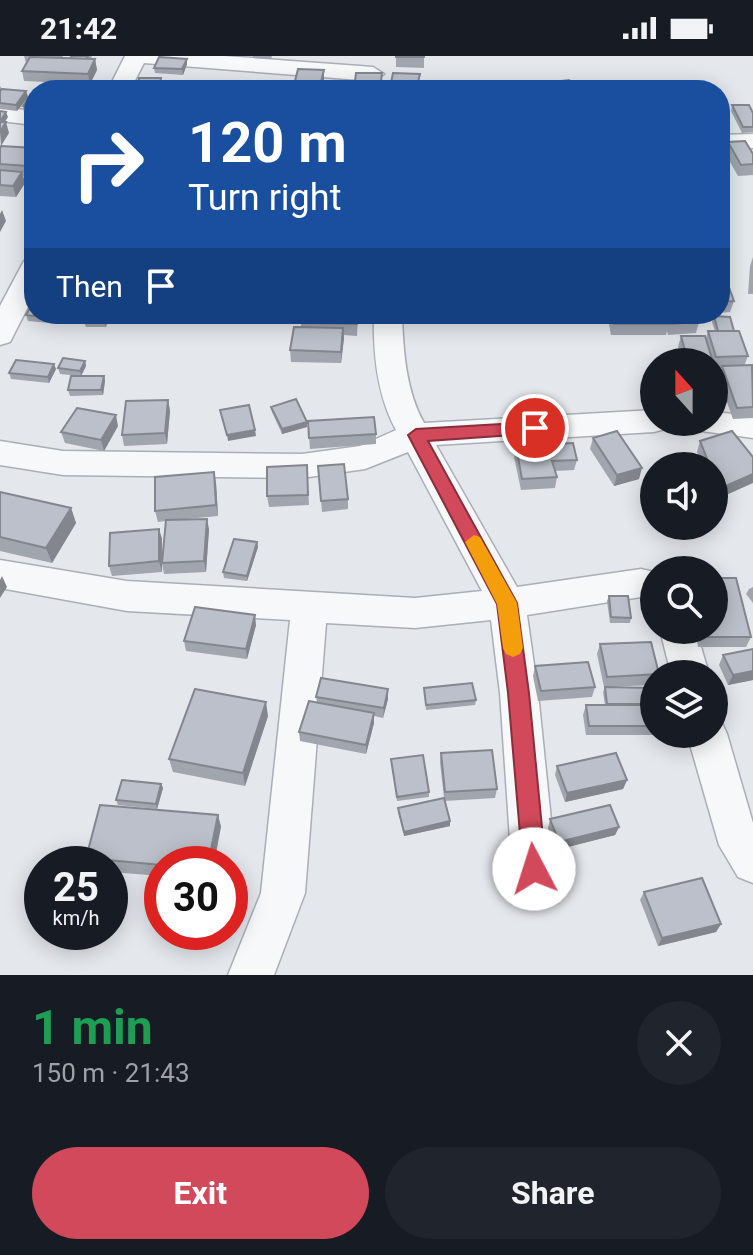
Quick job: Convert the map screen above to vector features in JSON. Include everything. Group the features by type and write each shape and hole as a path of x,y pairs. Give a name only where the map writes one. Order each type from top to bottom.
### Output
{"street":[{"path":"124,80 136,56 373,74"},
{"path":"0,114 24,117"},
{"path":"730,142 753,141"},
{"path":"0,335 24,287"},
{"path":"388,324 388,352 402,412 507,603 519,693 534,869"},
{"path":"0,453 63,463 302,466 365,457 416,435 640,422"},
{"path":"728,424 753,427"},
{"path":"0,574 127,596 415,613 640,583"},
{"path":"251,975 283,893 309,609"},
{"path":"711,748 734,831 753,862"}],"building":[{"path":"88,56 86,59 70,58"},
{"path":"30,57 95,59 88,74 22,71"},
{"path":"159,57 187,59 182,69 154,68"},
{"path":"298,69 324,70 322,80 295,80"},
{"path":"356,73 382,73 381,80 355,80"},
{"path":"393,73 420,74 418,80 392,80"},
{"path":"139,78 161,78 161,80"},
{"path":"0,91 24,91 24,94 16,105 0,103"},
{"path":"732,105 749,105 753,113 753,127 743,127"},
{"path":"745,141 753,154 753,164 741,165 730,142"},
{"path":"1,146 24,147 24,166 0,164"},
{"path":"0,170 22,172 13,186 0,185"},
{"path":"730,317 734,331 718,331 716,324 730,324"},
{"path":"294,327 343,328 341,352 290,350"},
{"path":"708,331 739,331 748,356 728,357 728,348 713,348"},
{"path":"681,336 705,336 709,348 684,348"},
{"path":"63,358 85,361 80,371 58,368"},
{"path":"16,360 54,364 48,377 9,373"},
{"path":"752,365 753,407 737,408 728,383 728,366"},
{"path":"71,376 104,376 101,390 68,390"},
{"path":"296,399 307,422 282,429 271,407"},
{"path":"168,400 165,433 122,435 126,401"},
{"path":"249,405 255,430 227,435 220,410"},
{"path":"77,408 116,415 101,440 61,432"},
{"path":"374,417 376,434 309,438 308,421"},
{"path":"617,431 640,469 617,475 593,438"},
{"path":"732,431 753,457 753,474 728,485 728,452 704,452 700,441 728,436"},
{"path":"573,443 577,460 552,461 557,477 522,479 516,446"},
{"path":"344,464 348,499 321,501 318,466"},
{"path":"307,465 308,495 267,496 267,467"},
{"path":"214,472 216,505 155,511 155,477"},
{"path":"0,492 71,508 46,548 0,537"},
{"path":"207,519 204,561 162,563 166,520"},
{"path":"159,529 159,561 109,566 110,533"},
{"path":"234,539 257,542 247,576 223,572"},
{"path":"728,578 736,578 751,637 728,637"},
{"path":"609,596 628,596 631,618 611,617"},
{"path":"195,607 255,615 246,649 184,641"},
{"path":"600,644 652,644 656,660 640,660 640,675 607,677"},
{"path":"753,649 753,671 733,675 723,655"},
{"path":"588,662 595,687 541,691 535,666"},
{"path":"321,678 388,689 384,708 316,697"},
{"path":"472,683 476,700 426,705 424,688"},
{"path":"605,687 640,688 640,704 607,704"},
{"path":"195,689 266,702 243,773 169,759"},
{"path":"309,701 374,713 366,745 299,732"},
{"path":"586,705 640,705 640,726 589,726"},
{"path":"492,750 497,789 445,792 441,753"},
{"path":"616,753 627,780 567,793 557,766"},
{"path":"423,755 429,792 397,797 391,759"},
{"path":"122,780 161,784 156,804 116,800"},
{"path":"444,798 450,821 404,832 398,808"},
{"path":"100,805 218,815 212,846 144,846 144,863 128,862 128,846 89,846"},
{"path":"610,805 619,827 559,842 550,819"},
{"path":"702,878 721,924 662,938 644,892"}],"slow traffic":[{"path":"474,542 507,603 513,648"}],"route":[{"path":"534,869 519,693 507,603 416,435 535,428"}]}
